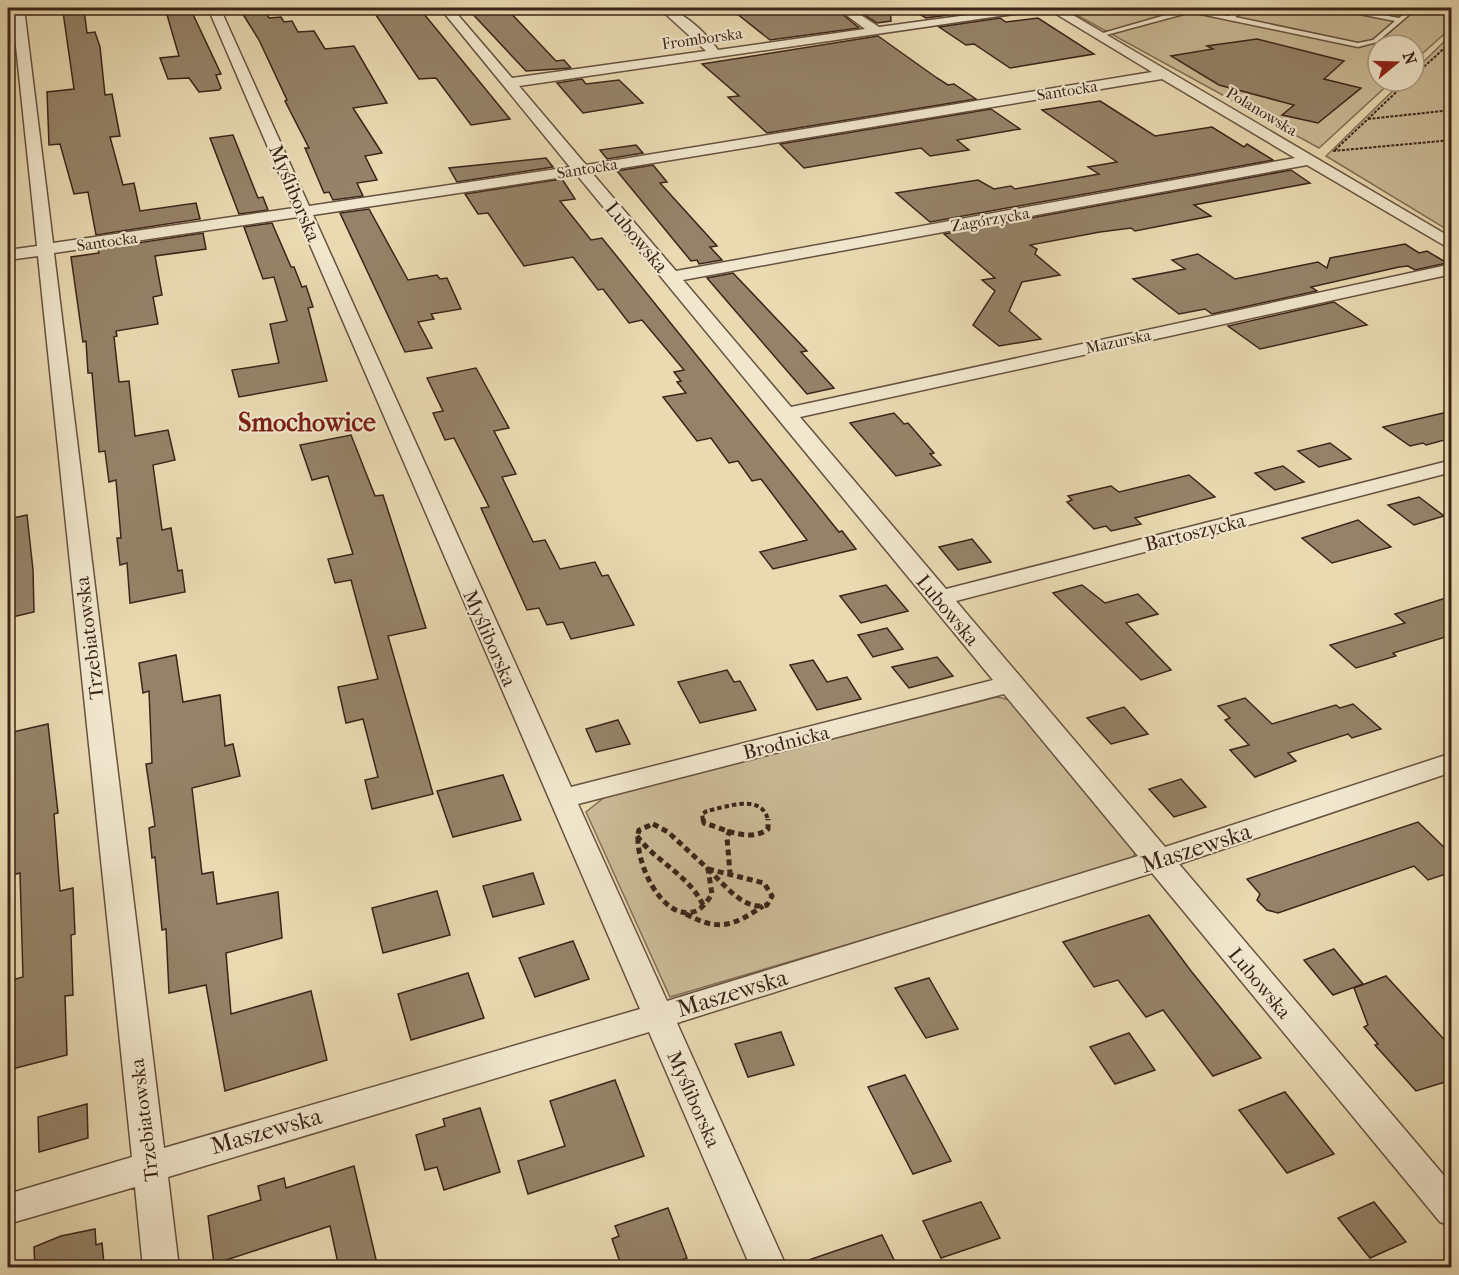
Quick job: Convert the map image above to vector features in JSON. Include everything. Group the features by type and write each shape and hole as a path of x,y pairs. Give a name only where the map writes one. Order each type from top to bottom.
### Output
{"street":[{"name":"Trzebiatowska","path":"18,8 161,1268"},
{"name":"Myśliborska","path":"214,8 769,1268"},
{"name":"Lubowska","path":"446,8 1452,1211"},
{"path":"665,8 705,41 714,53"},
{"path":"843,8 876,31"},
{"name":"Fromborska","path":"509,83 1042,8"},
{"name":"Polanowska","path":"1053,8 1452,245"},
{"name":"Santocka","path":"8,255 581,170 1166,74"},
{"name":"Zagórzycka","path":"670,277 1306,158"},
{"name":"Mazurska","path":"785,414 1452,269"},
{"name":"Bartoszycka","path":"938,598 1452,466"},
{"name":"Brodnicka","path":"562,799 1011,684"},
{"name":"Maszewska","path":"8,1209 657,1017 1159,860 1452,762"}],"lane":[{"path":"1229,18 1247,8"},
{"path":"1339,8 1400,20"},
{"path":"1099,35 1186,9 1358,45 1375,41 1414,8"}],"path":[{"path":"1426,65 1452,41"},
{"path":"1334,151 1395,93"},
{"path":"1368,119 1452,110"},
{"path":"1306,158 1334,151 1452,140"},
{"path":"751,803 763,807 767,813 768,824 765,833 749,836 730,830 704,822 702,814 751,803"},
{"path":"708,869 755,880 769,888 772,896 764,905 728,926 711,927 666,902 650,882 635,848 637,835 645,825 659,826 741,901 755,906 764,905"},
{"path":"730,830 727,838 730,873"},
{"path":"637,835 649,850 701,897 703,905"},
{"path":"686,913 696,911 712,894 708,869"}],"shaded area":[{"path":"1064,8 1451,8 1452,27 1426,50 1426,33 1366,33 1366,93 1379,93 1319,148"},
{"path":"1451,35 1451,232 1326,156 1391,93 1426,93 1426,59"},
{"path":"997,697 1010,700 1136,852 1133,857 1117,865 670,997 586,812 606,796"}],"building":[{"path":"165,8 190,8 221,74 216,75 221,88 219,90 199,92 189,78 168,79 160,58 179,56"},
{"path":"239,8 263,8 269,18 281,17 284,22 292,21 298,32 314,31 325,49 354,46 387,103 353,108 382,153 365,156 377,180 357,183 363,196 333,200 329,192 324,193 305,148 309,148 285,101 287,100 259,40"},
{"path":"412,8 416,14 424,14 510,119 471,125 436,78 419,79 374,12"},
{"path":"467,8 506,8 556,61 564,60 571,68 526,71"},
{"path":"779,8 835,8 859,28 770,40 736,13"},
{"path":"853,8 890,8 891,21 877,23"},
{"path":"909,8 983,8 987,10 926,18"},
{"path":"84,10 87,33 95,32 100,47 105,95 112,94 120,136 110,137 123,185 134,183 140,211 196,203 200,219 96,235 88,192 74,194 60,144 49,145 47,92 74,89 63,12"},
{"path":"1000,18 1006,22 1038,18 1094,54 1010,68 974,44 966,45 939,27"},
{"path":"878,36 937,78 948,85 954,84 976,99 767,133 728,97 739,96 702,64"},
{"path":"1257,39 1344,61 1324,79 1361,88 1318,123 1282,115 1294,105 1219,85 1171,56 1213,49 1207,46"},
{"path":"582,79 586,84 619,80 643,103 583,113 557,83"},
{"path":"1100,101 1155,136 1212,127 1244,147 1247,144 1273,160 930,222 896,193 978,180 994,189 1011,186 1015,189 1099,174 1088,167 1117,162 1042,110"},
{"path":"991,109 1020,129 957,140 969,150 930,156 921,148 804,168 780,144"},
{"path":"233,135 258,198 263,197 268,210 239,214 210,138"},
{"path":"636,145 643,153 607,159 600,150"},
{"path":"546,158 553,167 457,182 449,168"},
{"path":"653,165 667,182 660,183 717,246 710,247 722,260 699,264 697,260 691,261 617,171"},
{"path":"1291,170 1310,183 1194,205 1211,216 1135,231 1131,228 1100,232 1030,245 1037,249 1035,254 1060,275 1022,282 1009,311 1041,339 999,346 973,325 995,291 982,280 995,278 944,234"},
{"path":"562,179 575,199 560,201 591,240 602,238 839,532 842,531 856,549 773,569 760,552 807,540 761,479 752,481 738,461 729,463 711,438 697,441 663,397 686,393 677,382 681,381 674,372 684,370 642,320 629,323 603,289 598,290 573,257 524,266 488,213 478,214 465,194"},
{"path":"369,209 408,280 437,275 440,279 447,278 461,309 431,314 434,319 418,322 432,348 405,352 340,213"},
{"path":"272,223 291,267 294,267 302,287 306,286 313,307 308,308 327,381 239,397 232,370 279,363 270,324 287,321 274,277 263,279 244,227"},
{"path":"203,233 206,249 155,256 162,295 153,297 158,324 116,331 117,336 114,337 119,382 129,381 135,436 168,430 175,460 153,465 162,530 171,528 178,571 182,570 185,592 130,603 127,563 120,565 117,538 121,538 116,480 109,482 105,451 99,452 92,373 88,373 86,341 83,342 71,257 99,253 98,249"},
{"path":"1405,244 1419,253 1427,251 1447,263 1415,270 1408,266 1399,267 1311,287 1317,291 1212,314 1205,309 1179,314 1133,279 1185,269 1172,260 1198,254 1235,279 1318,262 1327,268 1330,258"},
{"path":"733,273 807,351 801,352 834,388 807,394 707,278"},
{"path":"1334,302 1367,325 1260,349 1228,326"},
{"path":"476,368 509,428 494,431 516,474 502,477 533,542 545,540 560,569 595,562 602,576 608,575 634,625 571,639 563,622 547,625 539,608 527,610 481,508 489,507 454,438 445,440 433,413 443,411 427,378"},
{"path":"1452,411 1452,438 1426,445 1423,443 1410,446 1383,427"},
{"path":"894,413 904,424 908,423 934,453 930,454 941,465 896,476 850,423"},
{"path":"351,435 375,496 383,495 426,628 388,636 433,794 372,809 365,780 378,777 363,719 346,723 338,687 378,679 351,580 335,583 328,559 353,554 328,476 312,480 300,445"},
{"path":"1330,443 1351,459 1319,467 1298,451"},
{"path":"1283,466 1304,482 1275,490 1255,473"},
{"path":"1189,475 1215,497 1135,518 1141,524 1111,531 1106,526 1094,529 1067,502 1072,500 1068,496 1111,486 1119,492"},
{"path":"1419,497 1444,516 1414,525 1388,505"},
{"path":"27,515 33,570 34,612 8,618 8,519"},
{"path":"1358,520 1391,547 1332,563 1302,538"},
{"path":"972,539 991,562 958,570 939,547"},
{"path":"886,585 908,611 861,623 840,596"},
{"path":"1082,585 1105,603 1138,594 1158,614 1126,623 1171,670 1141,680 1053,593"},
{"path":"1452,596 1452,635 1393,653 1396,656 1356,668 1330,645 1405,623 1395,614"},
{"path":"887,628 903,649 873,657 858,635"},
{"path":"176,655 183,702 220,695 225,746 233,744 240,776 192,788 202,874 213,872 217,904 278,892 282,938 226,953 231,1014 311,991 327,1060 225,1091 206,985 169,993 166,929 162,930 155,857 152,858 149,828 155,826 146,764 152,763 149,691 143,693 139,663"},
{"path":"937,657 953,676 909,688 892,667"},
{"path":"813,660 827,682 847,677 861,699 817,710 790,665"},
{"path":"727,670 734,682 740,681 756,710 700,723 678,682"},
{"path":"1245,698 1272,724 1336,705 1340,708 1353,704 1381,729 1352,738 1348,734 1288,753 1296,761 1255,777 1230,750 1249,745 1225,720 1230,718 1218,706"},
{"path":"1124,707 1148,734 1111,744 1087,718"},
{"path":"618,720 630,744 596,752 586,729"},
{"path":"48,724 58,813 54,814 60,891 73,888 75,934 71,935 73,995 65,996 67,1055 8,1070 8,981 23,977 20,873 8,876 8,733"},
{"path":"503,775 521,820 453,837 437,791"},
{"path":"1181,779 1206,807 1174,817 1149,789"},
{"path":"1418,822 1452,855 1452,872 1428,880 1414,866 1278,913 1267,910 1257,900 1260,894 1247,879"},
{"path":"533,873 544,904 493,917 483,886"},
{"path":"437,891 450,935 383,953 372,908"},
{"path":"1149,915 1261,1058 1213,1076 1163,1010 1146,1017 1118,980 1094,987 1063,942"},
{"path":"573,941 589,979 535,997 519,958"},
{"path":"1334,949 1363,984 1333,995 1304,960"},
{"path":"468,973 484,1018 411,1040 398,994"},
{"path":"1386,976 1452,1048 1452,1080 1416,1091 1375,1045 1378,1044 1364,1027 1368,1025 1354,988"},
{"path":"929,978 958,1029 926,1038 895,988"},
{"path":"781,1032 794,1065 748,1077 735,1044"},
{"path":"1129,1033 1155,1070 1115,1084 1090,1047"},
{"path":"905,1075 951,1161 913,1174 868,1087"},
{"path":"615,1080 644,1156 528,1194 518,1161 565,1146 550,1101"},
{"path":"1285,1092 1334,1154 1287,1173 1239,1110"},
{"path":"87,1104 88,1138 39,1152 38,1117"},
{"path":"480,1108 500,1172 444,1190 437,1167 425,1170 416,1135 445,1126 443,1119"},
{"path":"354,1166 378,1268 339,1268 330,1226 214,1264 208,1216 261,1200 258,1186 284,1178 286,1188"},
{"path":"981,1202 1000,1238 941,1258 923,1221"},
{"path":"1374,1202 1406,1242 1370,1258 1338,1218"},
{"path":"668,1208 687,1258 661,1268 622,1268 612,1239 619,1236 615,1226"},
{"path":"95,1229 96,1245 102,1243 104,1264 98,1268 35,1268 34,1247 61,1236"},
{"path":"882,1235 898,1268 798,1268 797,1264"}],"district":[{"name":"Smochowice","path":"307,422"}]}
